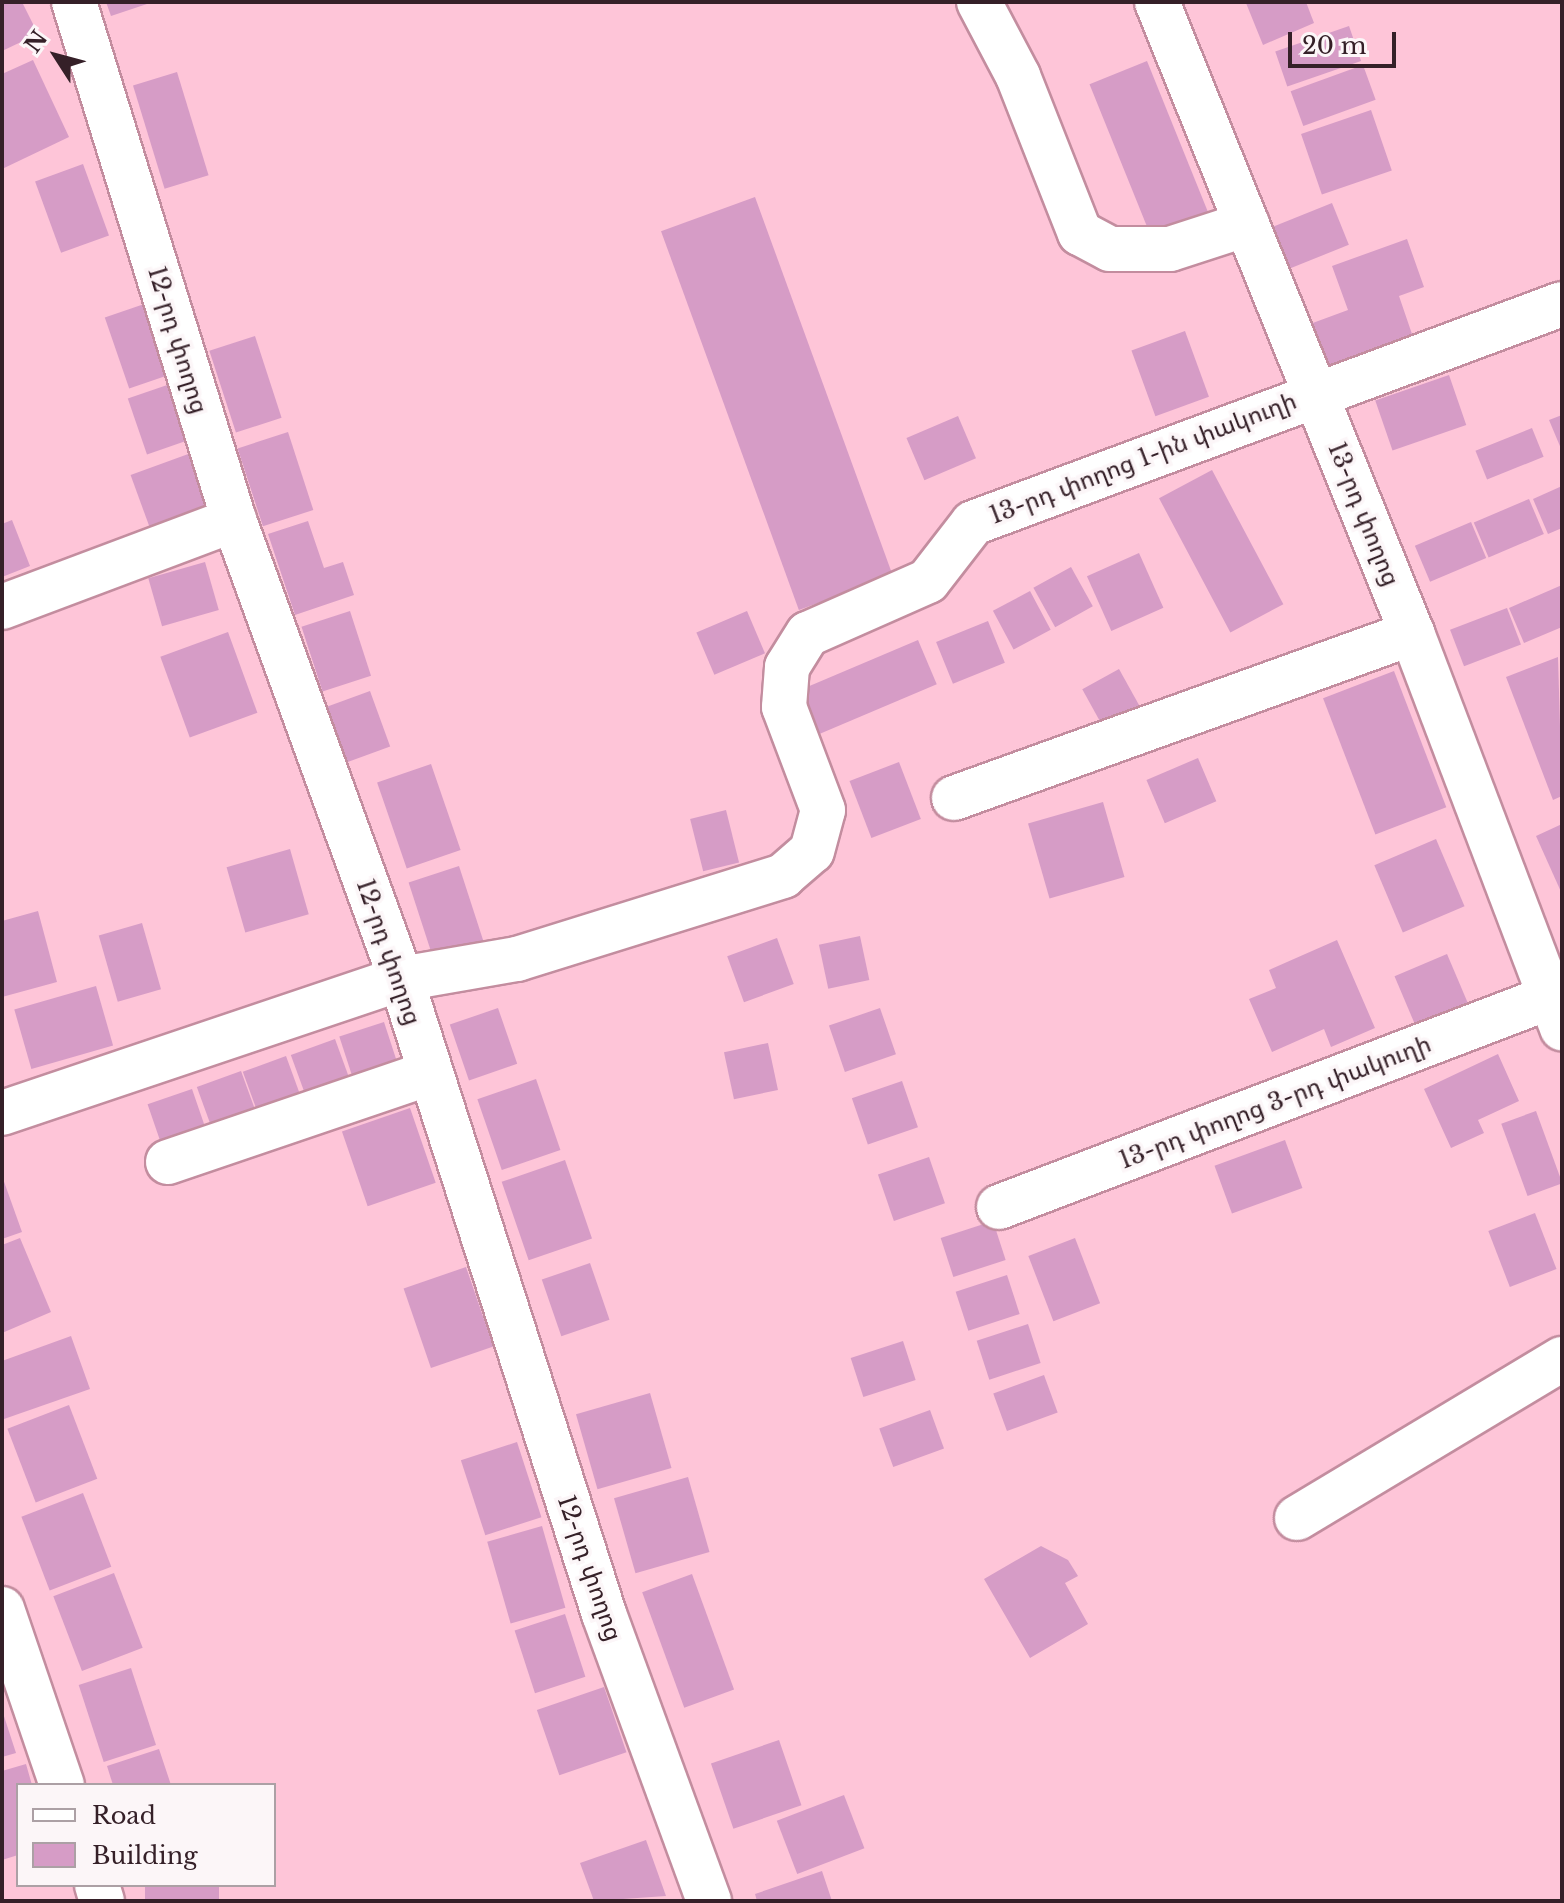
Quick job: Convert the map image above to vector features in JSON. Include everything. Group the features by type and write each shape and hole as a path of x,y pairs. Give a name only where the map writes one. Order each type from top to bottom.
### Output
{"street":[{"name":"12-րդ փողոց","path":"74,2 234,520 401,979 604,1614 709,1901"},
{"path":"979,2 1018,76 1080,233 1110,249 1170,249 1247,224"},
{"name":"13-րդ փողոց","path":"1157,2 1412,633 1556,1013"},
{"name":"13-րդ փողոց 1-ին փակուղի","path":"401,979 517,959 783,876 812,851 823,810 784,707 787,667 808,634 928,581 973,523 1315,393 1562,304"},
{"path":"2,607 234,520"},
{"path":"954,798 1412,633"},
{"path":"2,1113 401,979"},
{"name":"13-րդ փողոց 3-րդ փակուղի","path":"999,1207 1556,1013"},
{"path":"168,1162 429,1073"},
{"path":"1297,1518 1562,1359"},
{"path":"2,1609 61,1783"}],"building":[{"path":"2,2 22,2 38,34 2,51"},
{"path":"106,2 150,2 150,3 111,16"},
{"path":"1306,2 1314,23 1263,45 1246,3"},
{"path":"1349,26 1361,61 1287,86 1275,51"},
{"path":"33,60 69,137 2,169 2,74"},
{"path":"1147,61 1208,211 1150,234 1090,84"},
{"path":"1363,65 1376,100 1303,126 1291,91"},
{"path":"177,72 209,175 165,189 133,85"},
{"path":"1371,110 1392,171 1322,195 1301,134"},
{"path":"83,164 109,235 61,253 35,181"},
{"path":"755,197 893,576 799,610 661,231"},
{"path":"1332,203 1349,245 1290,268 1274,227"},
{"path":"1407,239 1424,287 1399,296 1413,337 1326,369 1310,324 1348,310 1332,266"},
{"path":"153,301 177,372 129,389 105,318"},
{"path":"1185,331 1209,397 1155,416 1131,350"},
{"path":"255,336 282,418 236,433 209,351"},
{"path":"1449,375 1466,425 1393,451 1375,400"},
{"path":"176,382 195,438 147,454 128,399"},
{"path":"1562,415 1562,451 1549,420"},
{"path":"958,416 976,458 924,480 906,438"},
{"path":"1532,428 1544,457 1487,480 1475,451"},
{"path":"288,432 313,510 263,526 238,448"},
{"path":"202,449 221,502 150,528 131,475"},
{"path":"1212,470 1283,604 1230,632 1159,498"},
{"path":"1562,486 1562,528 1548,534 1533,499"},
{"path":"1529,499 1544,534 1489,557 1474,522"},
{"path":"12,520 30,566 2,577 2,524"},
{"path":"308,521 324,568 343,562 354,595 295,615 268,534"},
{"path":"1471,522 1486,558 1430,582 1415,546"},
{"path":"1139,553 1163,608 1111,631 1087,576"},
{"path":"205,562 219,610 162,626 148,578"},
{"path":"1071,567 1093,606 1055,627 1033,588"},
{"path":"1562,585 1562,627 1524,643 1509,608"},
{"path":"1030,591 1051,630 1014,650 993,611"},
{"path":"1507,608 1521,644 1464,666 1450,630"},
{"path":"350,611 371,676 323,691 301,627"},
{"path":"747,611 765,653 714,675 696,632"},
{"path":"988,621 1005,663 953,684 936,642"},
{"path":"228,632 257,713 190,737 160,657"},
{"path":"918,640 937,684 815,736 796,692"},
{"path":"1558,657 1562,796 1553,800 1506,677"},
{"path":"1119,669 1140,707 1103,727 1082,689"},
{"path":"1394,671 1446,807 1375,835 1323,698"},
{"path":"370,691 390,746 342,764 322,708"},
{"path":"1198,758 1216,801 1165,823 1146,780"},
{"path":"899,762 921,819 871,838 850,781"},
{"path":"431,764 461,850 407,869 377,783"},
{"path":"1103,802 1124,877 1050,898 1028,823"},
{"path":"726,810 739,862 703,871 690,819"},
{"path":"1562,824 1562,894 1536,836"},
{"path":"1436,839 1465,906 1403,932 1374,865"},
{"path":"290,849 309,914 245,933 227,867"},
{"path":"459,866 486,948 435,964 409,882"},
{"path":"38,911 57,982 2,997 2,921"},
{"path":"142,923 161,989 118,1002 99,935"},
{"path":"860,936 869,980 828,989 819,945"},
{"path":"777,938 794,984 744,1002 727,956"},
{"path":"1337,940 1375,1028 1331,1047 1324,1029 1272,1052 1249,999 1276,988 1269,970"},
{"path":"1447,954 1470,1008 1418,1031 1395,976"},
{"path":"96,986 113,1046 31,1069 14,1009"},
{"path":"498,1008 517,1064 469,1080 450,1025"},
{"path":"880,1008 896,1054 845,1072 829,1026"},
{"path":"384,1022 398,1064 353,1078 339,1037"},
{"path":"335,1039 350,1081 306,1097 291,1055"},
{"path":"768,1043 778,1090 734,1099 724,1052"},
{"path":"1498,1054 1519,1101 1478,1120 1484,1133 1451,1148 1424,1089"},
{"path":"286,1056 301,1098 258,1114 243,1072"},
{"path":"241,1071 256,1113 212,1129 197,1087"},
{"path":"536,1079 560,1150 502,1170 477,1099"},
{"path":"902,1081 918,1127 868,1145 852,1098"},
{"path":"192,1089 207,1132 163,1148 148,1104"},
{"path":"410,1108 436,1183 368,1206 342,1131"},
{"path":"1536,1111 1562,1183 1528,1196 1501,1124"},
{"path":"1285,1140 1302,1188 1232,1214 1215,1166"},
{"path":"929,1157 945,1203 894,1221 878,1175"},
{"path":"565,1160 592,1238 529,1260 502,1182"},
{"path":"2,1176 22,1232 2,1239"},
{"path":"1535,1213 1557,1269 1510,1287 1488,1231"},
{"path":"993,1221 1006,1260 953,1277 941,1238"},
{"path":"20,1238 51,1312 2,1333 2,1245"},
{"path":"1075,1238 1100,1303 1053,1321 1028,1256"},
{"path":"590,1263 610,1320 561,1336 542,1280"},
{"path":"466,1267 493,1346 431,1368 404,1288"},
{"path":"1007,1275 1020,1314 968,1331 956,1292"},
{"path":"1028,1324 1041,1363 989,1380 977,1341"},
{"path":"71,1336 90,1389 4,1419 2,1361"},
{"path":"903,1341 916,1380 863,1397 851,1358"},
{"path":"1044,1375 1058,1413 1007,1431 993,1393"},
{"path":"650,1393 671,1468 597,1489 576,1414"},
{"path":"69,1405 97,1479 36,1502 7,1429"},
{"path":"930,1410 944,1449 893,1467 879,1428"},
{"path":"517,1442 541,1517 485,1535 461,1460"},
{"path":"688,1477 709,1552 635,1573 614,1498"},
{"path":"83,1493 111,1567 50,1590 21,1517"},
{"path":"542,1526 565,1608 511,1623 487,1542"},
{"path":"1041,1546 1068,1560 1078,1576 1065,1583 1088,1624 1030,1658 984,1579"},
{"path":"114,1573 143,1648 82,1671 53,1596"},
{"path":"692,1574 734,1690 684,1708 642,1592"},
{"path":"565,1614 585,1677 535,1693 515,1630"},
{"path":"131,1668 156,1745 104,1762 79,1685"},
{"path":"604,1687 626,1752 559,1775 537,1710"},
{"path":"2,1710 16,1753 2,1757"},
{"path":"779,1740 801,1805 733,1829 711,1763"},
{"path":"159,1749 170,1783 112,1783 107,1766"},
{"path":"26,1764 31,1783 16,1783 16,1856 2,1860 2,1771"},
{"path":"844,1795 864,1848 797,1874 777,1821"},
{"path":"646,1840 666,1896 594,1901 580,1863"},
{"path":"822,1871 832,1901 757,1901 755,1894"},
{"path":"145,1887 219,1887 219,1901 145,1901"}]}
